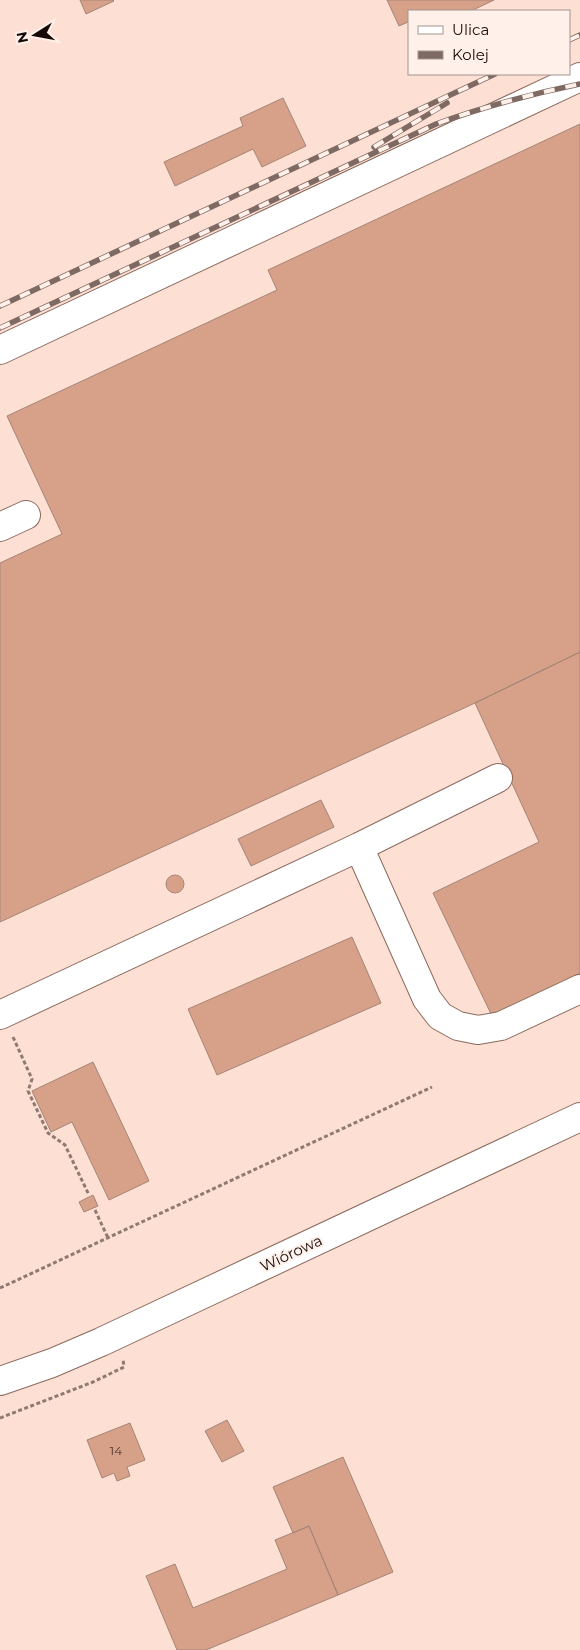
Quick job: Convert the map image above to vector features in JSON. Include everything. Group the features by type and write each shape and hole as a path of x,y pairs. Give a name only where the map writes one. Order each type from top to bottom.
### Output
{"street":[{"path":"0,350 580,77"},
{"path":"0,527 26,515"},
{"path":"1,1014 358,847 498,778"},
{"path":"358,847 427,999 440,1016 458,1026 478,1030 501,1026 580,989"},
{"name":"Wiórowa","path":"0,1381 52,1363 119,1334 580,1117"}],"path":[{"path":"1,1014 32,1079 28,1091 48,1133 65,1145 89,1195"},
{"path":"0,1288 432,1087"},
{"path":"95,1210 108,1238"},
{"path":"0,1418 93,1382 124,1366 119,1334"}],"building":[{"path":"80,0 113,0 114,1 86,14"},
{"path":"387,0 494,0 473,10 408,10 408,22 399,26"},
{"path":"283,98 306,146 262,167 253,149 175,186 164,162 243,126 240,118"},
{"path":"580,124 580,652 475,703 0,922 0,563 62,534 7,416 277,290 268,270"},
{"path":"580,652 580,973 492,1016 433,893 539,842 475,703"},
{"path":"321,800 334,827 251,866 238,839"},
{"path":"175,875 181,878 184,884 181,890 175,893 169,890 166,884 169,878"},
{"path":"352,937 381,1003 217,1075 188,1009"},
{"path":"93,1062 149,1181 109,1200 72,1122 51,1132 32,1091"},
{"path":"93,1195 98,1206 84,1212 79,1202"},
{"path":"227,1420 244,1451 222,1462 205,1431"},
{"path":"130,1423 145,1460 127,1467 130,1476 117,1481 114,1473 102,1478 87,1440"},
{"path":"343,1457 393,1572 338,1595 309,1526 293,1533 273,1487"},
{"path":"309,1526 338,1595 206,1650 177,1650 146,1576 175,1564 193,1608 287,1569 275,1540"}],"railway":[{"path":"570,40 580,35"},
{"path":"0,306 493,75"},
{"path":"0,328 436,124 507,101 580,84"},
{"path":"374,147 447,103"}]}
